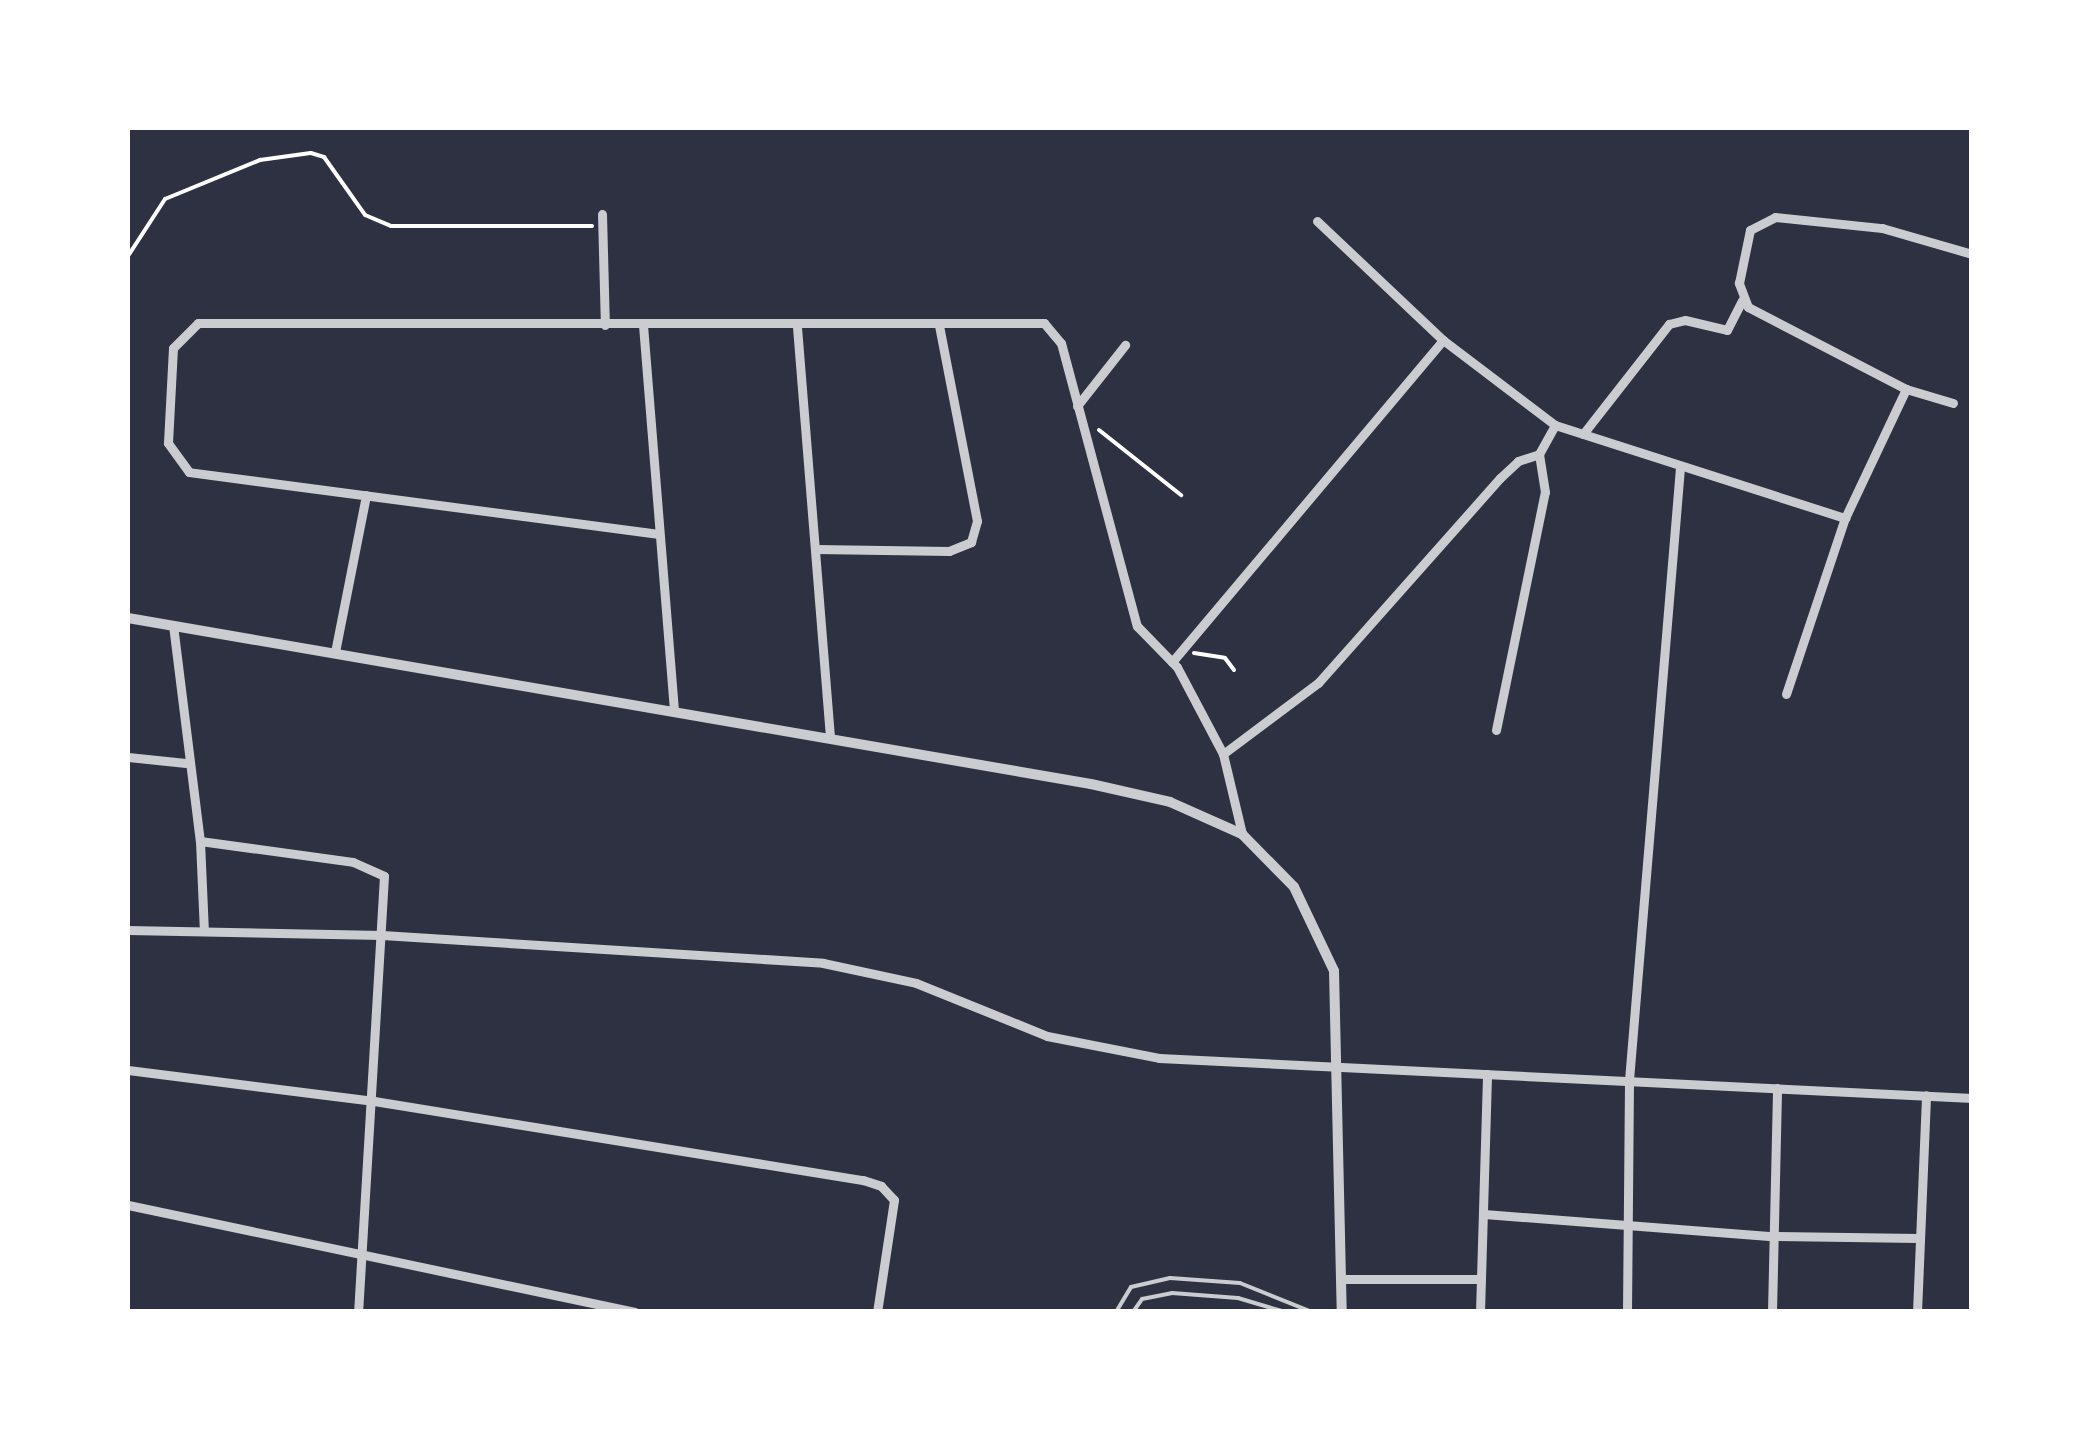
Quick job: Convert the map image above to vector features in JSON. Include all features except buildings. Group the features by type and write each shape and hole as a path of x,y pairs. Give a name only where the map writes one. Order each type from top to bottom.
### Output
{"street":[{"path":"602,214 605,325"},
{"path":"1582,434 1669,324 1685,320 1727,330 1742,301 1739,283 1750,238 1763,222 1793,218 1882,228 1972,254"},
{"path":"1317,221 1443,340 1555,425 1845,518"},
{"path":"1742,301 1906,389 1953,403"},
{"path":"658,534 216,476 179,466 168,444 170,356 198,323 797,326 1034,318 1053,331 1062,350 1138,626 1176,658 1223,754 1242,834"},
{"path":"816,548 950,551 970,542 977,521 939,324"},
{"path":"643,325 674,710"},
{"path":"797,326 830,738"},
{"path":"1176,658 1443,340"},
{"path":"1079,410 1125,345"},
{"path":"1786,694 1845,518 1906,389"},
{"path":"1496,730 1545,492 1539,454 1555,425"},
{"path":"1223,754 1318,683 1500,478 1518,460 1539,454"},
{"path":"1627,1312 1629,1080 1680,468"},
{"path":"335,652 366,495"},
{"path":"128,618 674,710 1154,799 1242,834 1282,869 1323,938 1340,1010 1342,1312"},
{"path":"173,625 186,762 200,841 204,932"},
{"path":"128,757 186,762"},
{"path":"200,841 374,868 386,890 358,1312"},
{"path":"128,930 382,936 823,963 884,973 1028,1031 1115,1051 1972,1098"},
{"path":"128,1070 374,1102 863,1180 890,1194 894,1209 877,1312"},
{"path":"1480,1312 1487,1074"},
{"path":"1772,1312 1777,1088"},
{"path":"1917,1312 1926,1095"},
{"path":"128,1205 634,1312"},
{"path":"1484,1214 1772,1236 1918,1238"},
{"path":"1340,1279 1481,1279"}],"lane":[{"path":"1116,1312 1131,1286 1170,1278 1240,1283 1312,1312"},
{"path":"1133,1312 1142,1299 1162,1293 1214,1294 1285,1312"}],"path":[{"path":"128,256 170,196 260,160 311,153 324,157 365,215 391,226 602,226"},
{"path":"1079,410 1181,495"},
{"path":"1176,658 1210,652 1234,670"}]}
